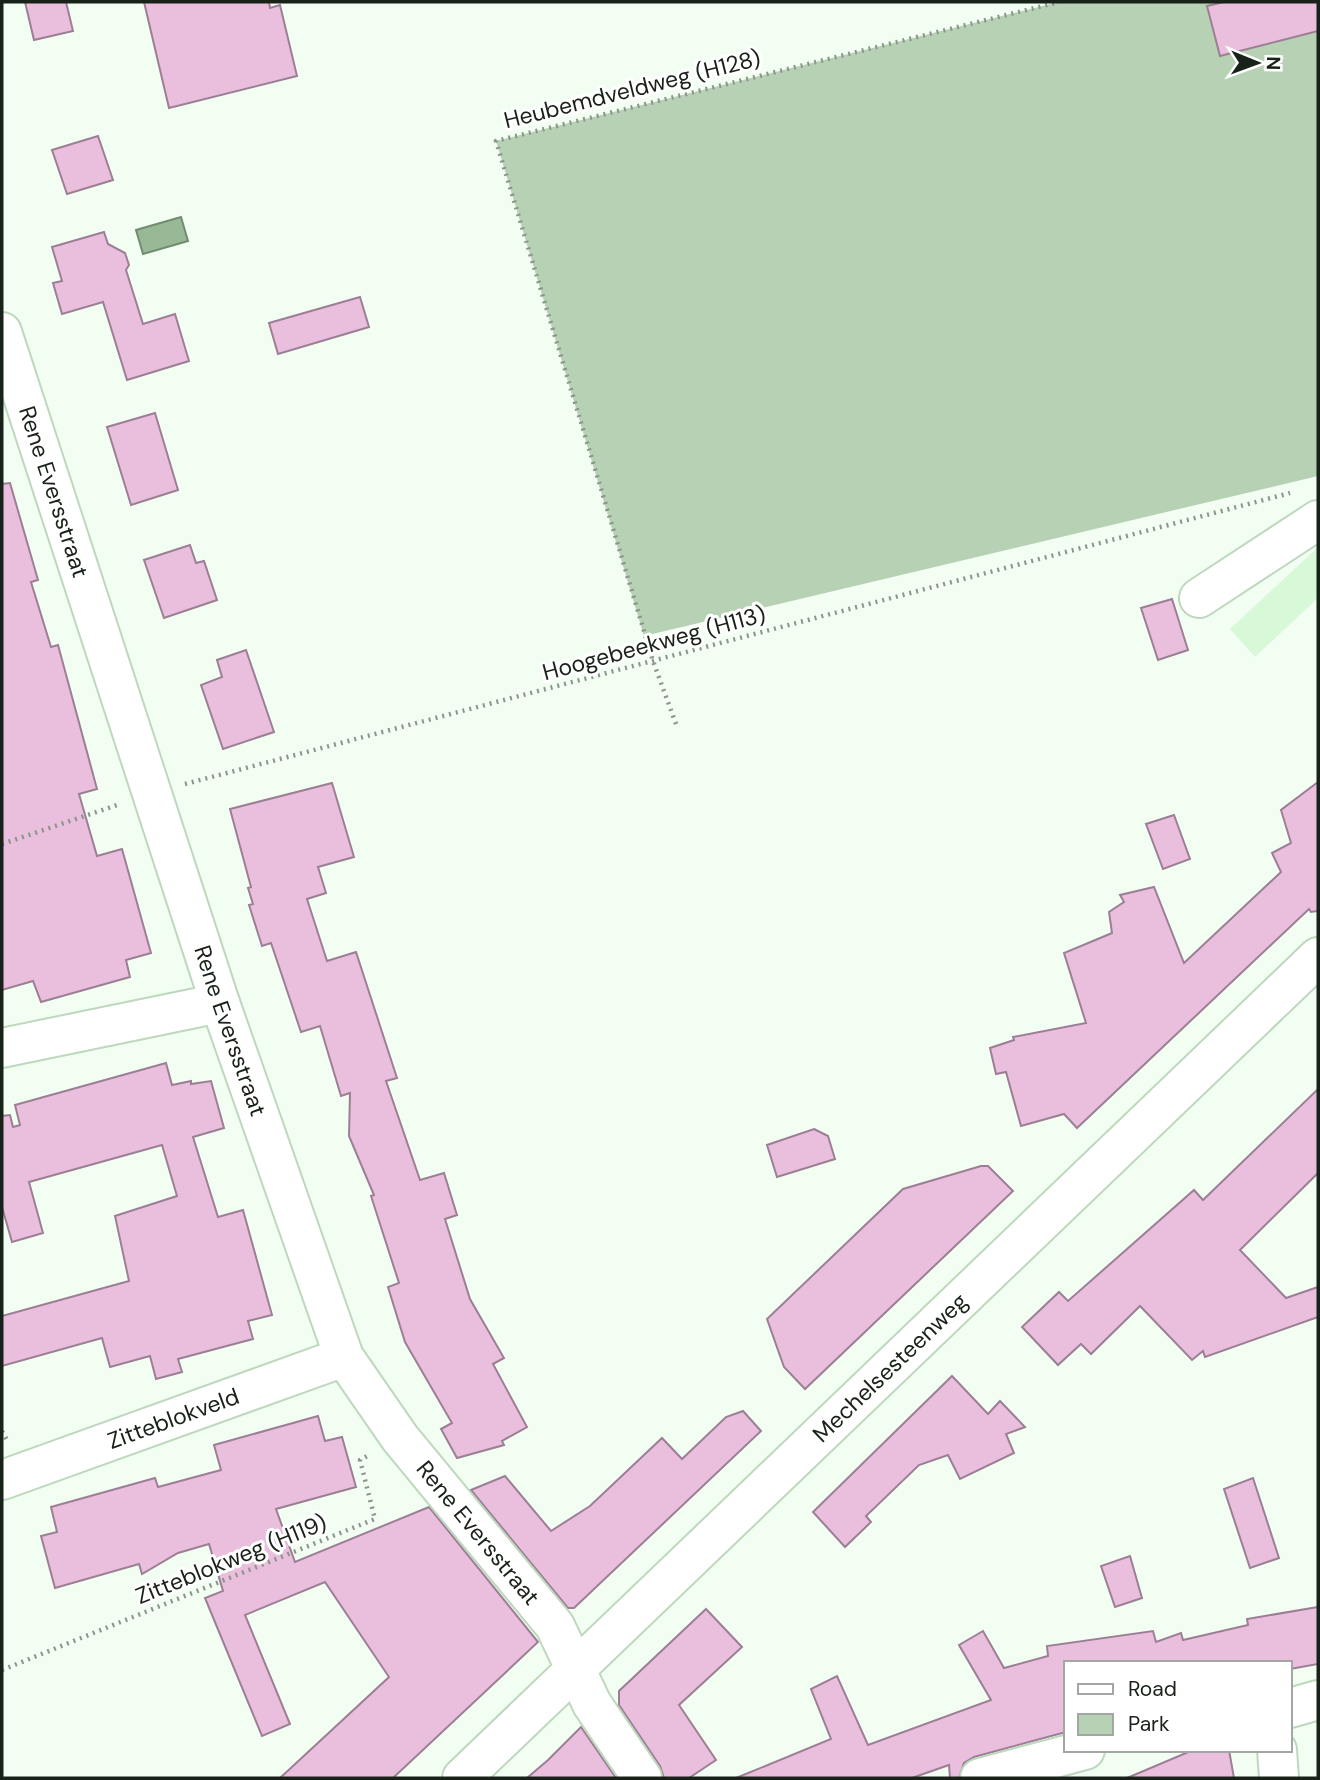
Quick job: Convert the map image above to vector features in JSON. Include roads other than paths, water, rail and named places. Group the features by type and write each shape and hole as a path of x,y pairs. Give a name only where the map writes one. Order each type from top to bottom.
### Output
{"street":[{"name":"Rene Eversstraat","path":"2,332 154,793 220,1003 344,1357 400,1438 555,1626 592,1704 642,1778"},
{"path":"1199,598 1318,520"},
{"name":"Mechelsesteenweg","path":"462,1778 1318,957"},
{"path":"2,1048 220,1003"},
{"name":"Zitteblokveld","path":"2,1480 344,1357"},
{"path":"1292,1707 1318,1700"},
{"path":"980,1778 1078,1752"},
{"path":"1277,1752 1279,1778"}]}
